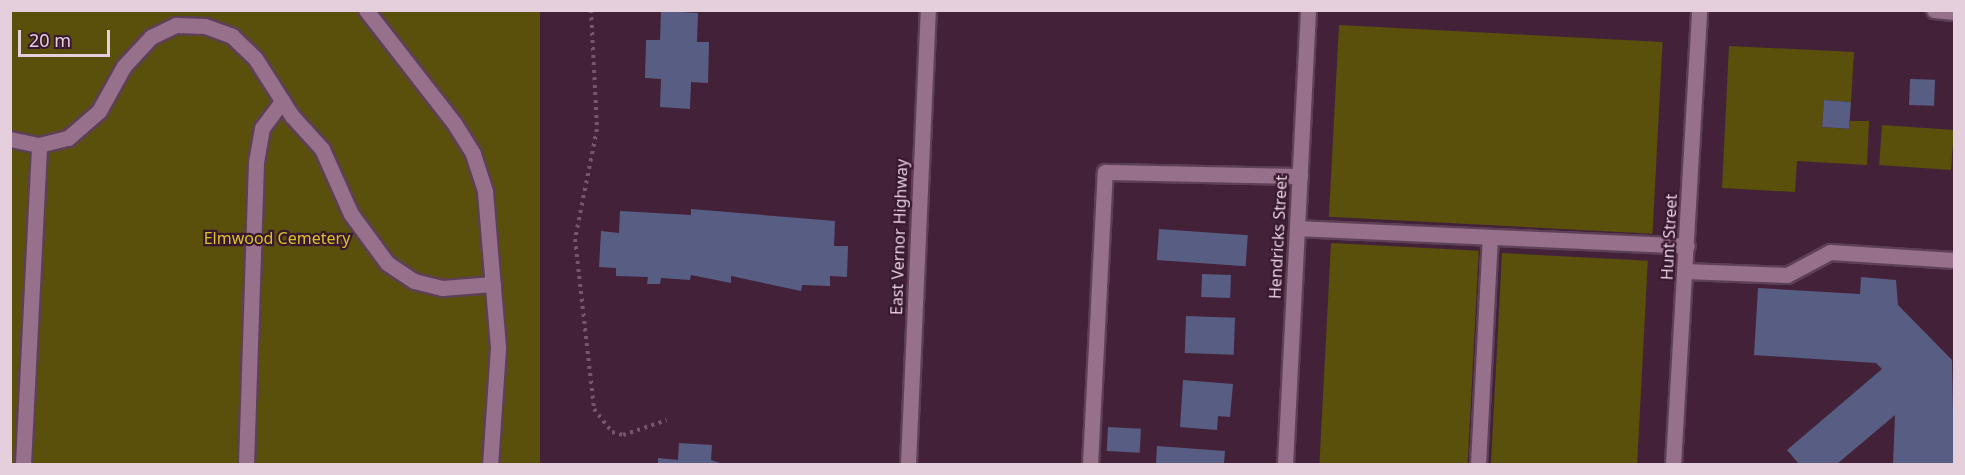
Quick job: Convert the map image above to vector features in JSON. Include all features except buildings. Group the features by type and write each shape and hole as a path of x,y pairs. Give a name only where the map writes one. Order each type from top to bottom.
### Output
{"street":[{"path":"366,10 473,154 490,216 498,348 490,465"},
{"name":"East Vernor Highway","path":"908,465 928,10"},
{"name":"Hendricks Street","path":"1285,465 1308,10"},
{"name":"Hunt Street","path":"1673,465 1699,10"},
{"path":"1934,10 1954,12"},
{"path":"10,139 39,145 68,138 85,124 137,49 176,25 205,26 232,36 322,149 351,214 387,263 414,281 442,288 494,284"},
{"path":"246,465 256,162 262,128 282,101"},
{"path":"24,465 39,145"},
{"path":"1090,465 1105,172 1300,176"},
{"path":"1297,228 1687,246"},
{"path":"1478,465 1490,237"},
{"path":"1685,271 1787,275 1830,252 1954,260"}],"path":[{"path":"591,10 597,129 575,239 594,409 612,432 623,435 667,420"}],"green space":[{"name":"Elmwood Cemetery","path":"10,11 540,11 540,464 10,464"},
{"path":"1339,25 1663,42 1653,234 1329,217"},
{"path":"1729,46 1854,52 1851,102 1824,100 1822,127 1849,129 1850,121 1869,121 1867,165 1797,161 1795,192 1722,188"},
{"path":"1882,125 1954,130 1951,170 1879,165"},
{"path":"1331,243 1479,251 1468,464 1319,464"},
{"path":"1502,253 1648,261 1637,464 1491,464"}]}
